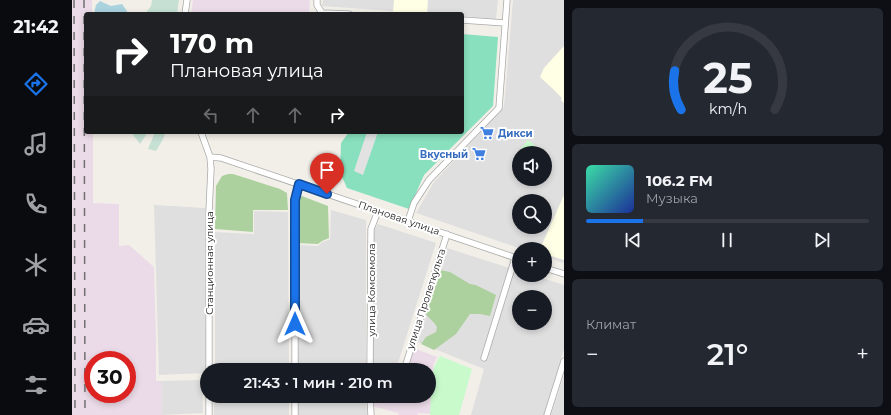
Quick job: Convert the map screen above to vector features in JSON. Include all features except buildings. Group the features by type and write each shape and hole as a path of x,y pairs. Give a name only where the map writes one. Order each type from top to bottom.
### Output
{"street":[{"path":"185,12 187,0"},
{"path":"317,0 317,5 322,12"},
{"path":"408,221 414,203 429,180 499,108 507,0"},
{"path":"464,20 505,23"},
{"name":"Станционная улица","path":"202,134 210,157 211,170 209,211 209,363"},
{"name":"Плановая улица","path":"210,157 221,158 512,256"},
{"path":"295,363 295,200 299,184"},
{"name":"улица Комсомола","path":"370,363 371,228 378,211"},
{"name":"улица Пролеткульта","path":"406,363 447,234"},
{"path":"552,270 564,274"},
{"path":"484,358 512,273"},
{"path":"547,415 564,361"},
{"path":"209,403 209,415"},
{"path":"295,403 295,415"},
{"path":"370,403 371,415"}],"shaded area":[{"path":"72,0 92,0 92,12 84,12 84,134 93,134 93,203 119,204 119,246 129,245 154,267 156,381 161,381 162,415 72,415"},
{"path":"152,0 179,0 177,12 146,12 151,6"},
{"path":"193,0 310,0 309,12 191,12"},
{"path":"323,0 498,0 496,19 464,16 464,12 404,12 322,6"},
{"path":"394,0 428,0 427,12 393,12"},
{"path":"513,0 564,0 564,263 552,259 552,242 512,242 512,246 416,213 434,182 504,107"},
{"path":"564,46 564,103 561,100 562,98 540,77 544,68"},
{"path":"132,134 147,134 140,144"},
{"path":"154,134 165,134 156,151 148,149"},
{"path":"366,134 377,134 363,175 354,171"},
{"path":"564,195 564,260 552,256 552,242 543,242 547,234 552,234 552,222"},
{"path":"154,205 205,208 206,363 200,363 200,373 159,375"},
{"path":"331,210 366,220 366,363 296,363 297,245 318,246 322,242 330,239"},
{"path":"254,211 288,212 289,363 215,363 215,232 254,234"},
{"path":"378,224 436,243 398,363 372,363 373,230"},
{"path":"447,248 512,269 512,282 552,281 564,285 564,349 544,415 471,415 484,369 415,341"},
{"path":"411,347 437,357 434,363 404,363"},
{"path":"564,375 564,415 551,415"},
{"path":"200,380 200,403 203,403 203,413 162,415 161,381"},
{"path":"214,403 289,403 289,415 214,415"},
{"path":"296,403 366,403 367,415 295,415"},
{"path":"372,403 431,403 431,414 418,413 418,415 399,415 398,413 372,406"}],"green space":[{"path":"464,34 498,37 493,106 424,175 409,209 347,188 340,172 341,143 348,134 464,134"},
{"path":"528,140 536,146 523,146"},
{"path":"233,174 280,189 287,193 288,210 253,210 253,232 215,229 216,186 222,176"},
{"path":"302,196 328,206 329,238 318,244 297,243 297,200"},
{"path":"440,270 450,272 470,284 476,285 496,295 490,316 470,314 456,334 434,350 421,344 426,337 436,332 436,325 424,312"},
{"path":"440,356 472,369 459,415 430,415 431,403 436,403 436,363"}],"water":[{"path":"100,1 111,6 122,4 127,12 94,12 96,5"}],"railway":[{"path":"74,0 75,415"},
{"path":"84,0 84,12"},
{"path":"84,134 85,415"}],"place":[{"name":"Дикси","path":"487,133"},
{"name":"Вкусный","path":"479,154"}],"route":[{"path":"295,324 296,193 299,184 327,194"}]}
